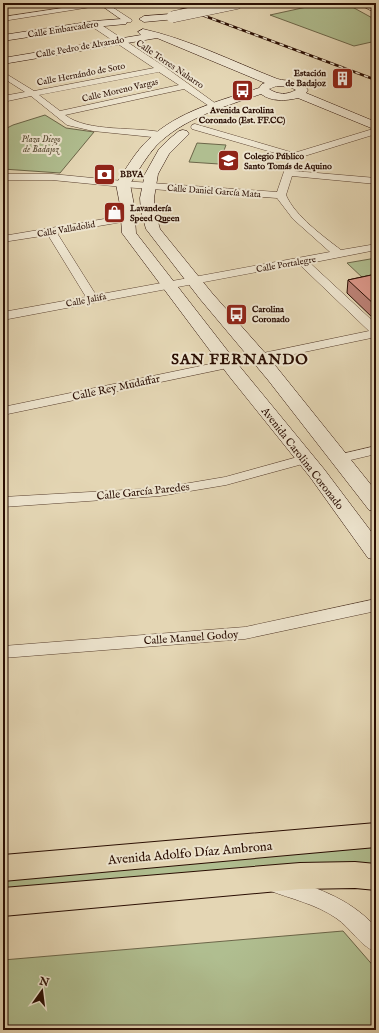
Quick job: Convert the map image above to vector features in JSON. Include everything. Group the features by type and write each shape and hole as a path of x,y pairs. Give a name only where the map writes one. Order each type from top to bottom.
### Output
{"highway":[{"name":"Avenida Adolfo Díaz Ambrona","path":"3,868 376,836"},
{"path":"3,902 261,880 355,875 376,877"}],"main road":[{"path":"160,31 172,17 239,3"},
{"name":"Calle Embarcadero","path":"3,38 94,24 172,17"},
{"path":"144,19 154,20 160,31"},
{"path":"125,21 118,25 120,29 130,32 160,31 270,89 289,96 298,94 376,126"},
{"name":"Calle Pedro de Alvarado","path":"3,61 118,41 160,31"},
{"path":"123,184 144,152 162,135 192,117 215,106 270,89"},
{"path":"270,89 195,127 181,136 164,152 154,167 148,186 147,207 152,225 160,240 174,254 205,294 260,358 338,459 376,505"},
{"name":"Avenida Carolina Coronado","path":"123,184 129,232 230,364 305,460 317,473 376,553"}],"street":[{"path":"101,3 125,21"},
{"path":"360,3 376,11"},
{"path":"3,19 89,6"},
{"name":"Calle Torres Naharro","path":"94,24 215,106"},
{"name":"Calle Hernándo de Soto","path":"3,99 162,69"},
{"path":"3,74 32,93 70,123 79,126 162,135"},
{"name":"Calle Moreno Vargas","path":"59,114 185,86"},
{"path":"195,127 294,156 376,130"},
{"path":"294,156 280,195 281,200 339,254"},
{"path":"289,173 376,181"},
{"path":"3,177 52,177 148,186"},
{"name":"Calle Daniel García Mata","path":"148,186 280,195"},
{"name":"Calle Valladolid","path":"3,240 128,218"},
{"path":"51,231 93,299"},
{"name":"Calle Portalegre","path":"195,280 376,248"},
{"path":"302,261 376,332"},
{"path":"169,285 195,280"},
{"name":"Calle Jalifa","path":"3,316 169,285"},
{"path":"230,364 376,332"},
{"name":"Calle Rey Mudaffar","path":"3,411 230,364"},
{"path":"338,459 376,450"},
{"name":"Calle García Paredes","path":"3,502 160,492 226,481 305,460"},
{"name":"Calle Manuel Godoy","path":"3,652 245,633 376,605"},
{"path":"261,880 305,893 342,910 360,925 376,942"}],"green space":[{"path":"325,3 345,3 376,20 376,41 354,46 270,15"},
{"name":"Plaza Diego de Badajoz","path":"45,115 66,128 94,132 60,173 3,169 3,130 13,125"},
{"path":"197,143 226,145 219,164 189,162"},
{"path":"376,258 376,278 365,280 347,263"},
{"path":"376,846 376,865 3,890 3,877"},
{"path":"343,931 376,969 376,1030 3,1030 3,960"}],"building":[{"path":"376,274 376,306 348,280"}],"railway":[{"path":"170,3 376,80"}],"place":[{"name":"Estación de Badajoz","path":"342,78"},
{"name":"Avenida Carolina Coronado (Est. FF.CC)","path":"242,91"},
{"name":"Colegio Público Santo Tomás de Aquino","path":"229,161"},
{"name":"BBVA","path":"105,174"},
{"name":"Lavandería Speed Queen","path":"114,213"},
{"name":"Carolina Coronado","path":"237,314"}],"district":[{"name":"SAN FERNANDO","path":"240,359"}]}
